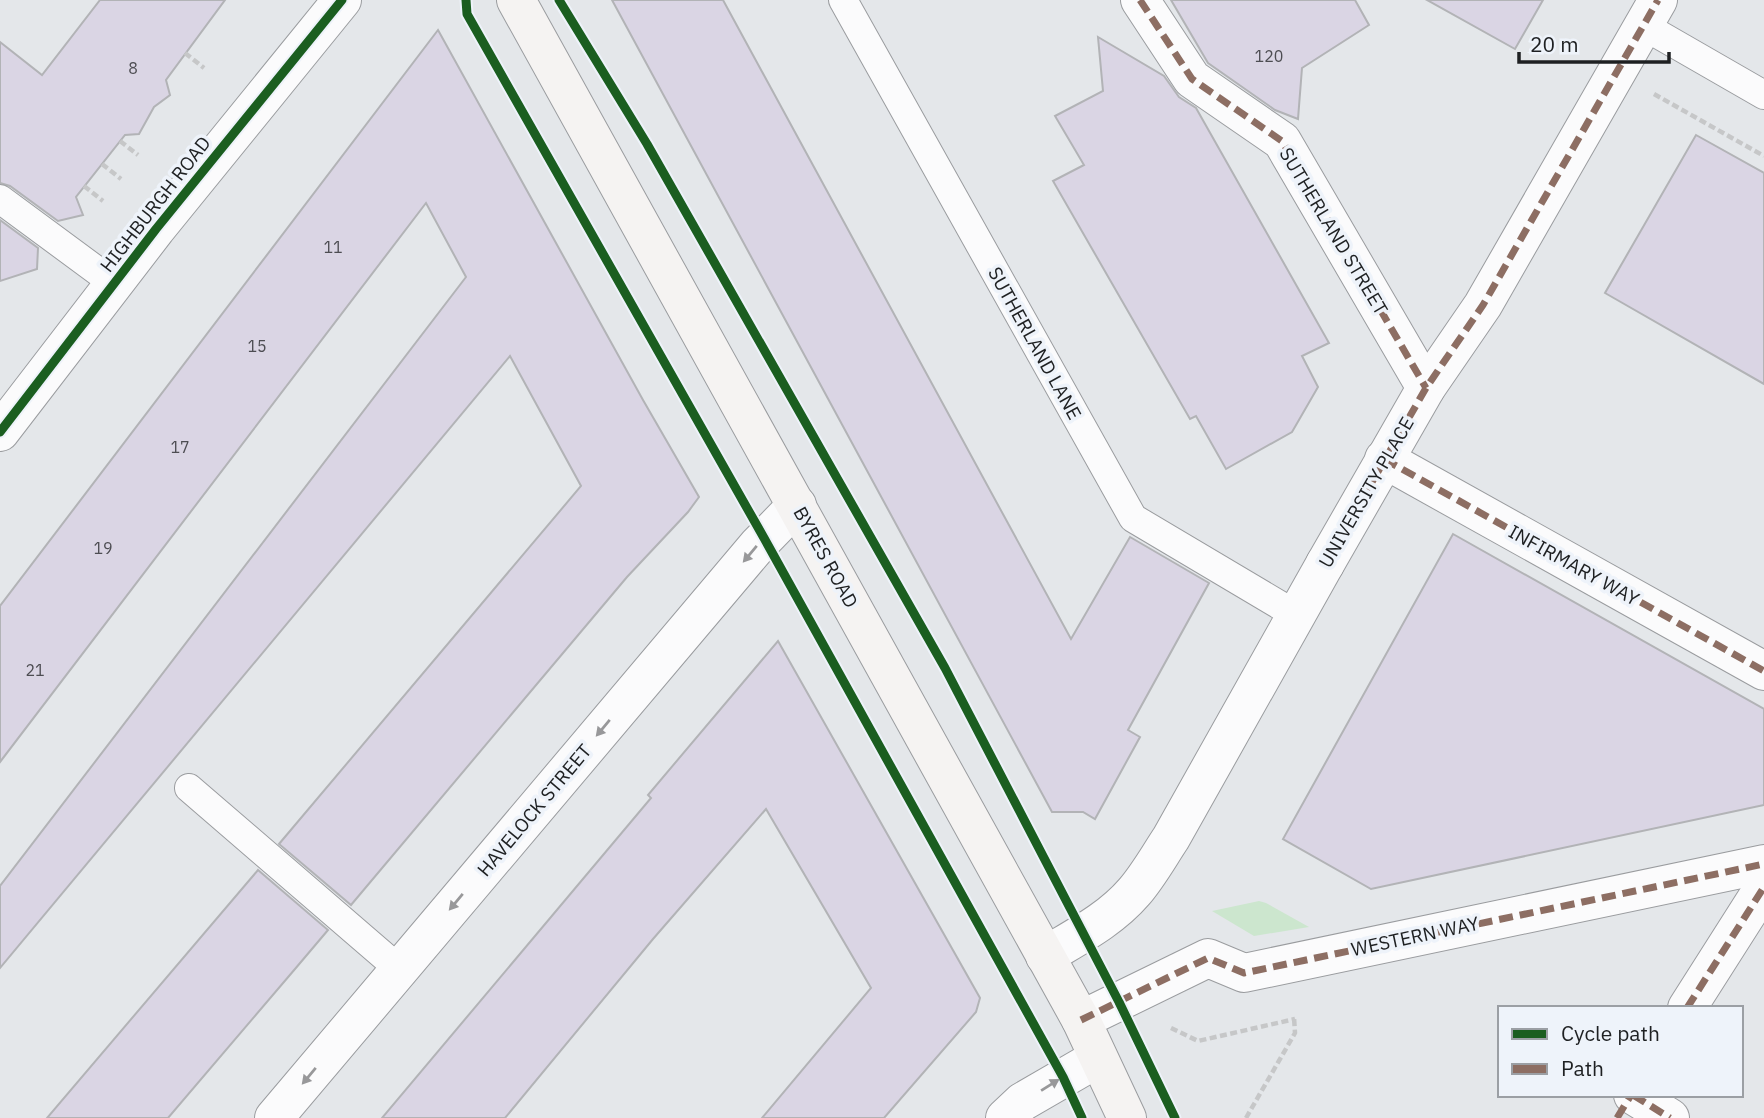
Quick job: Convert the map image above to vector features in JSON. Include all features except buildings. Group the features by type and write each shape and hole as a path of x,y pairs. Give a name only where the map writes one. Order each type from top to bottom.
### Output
{"main road":[{"name":"BYRES ROAD","path":"516,0 1081,1020 1127,1118"}],"street":[{"name":"HIGHBURGH ROAD","path":"0,432 173,208 342,0"},
{"name":"SUTHERLAND STREET","path":"1140,0 1192,79 1282,141 1426,388"},
{"name":"UNIVERSITY PLACE","path":"1045,956 1097,924 1133,893 1171,838 1384,459 1426,388 1483,305 1651,13"},
{"name":"INFIRMARY WAY","path":"1384,459 1764,671"},
{"name":"HAVELOCK STREET","path":"274,1118 758,545 797,505"},
{"name":"WESTERN WAY","path":"1081,1020 1208,958 1244,974 1764,864"},
{"path":"1688,1006 1764,887"},
{"path":"1005,1118 1022,1102 1098,1058"},
{"path":"1616,1118 1631,1097"},
{"path":"1635,1097 1670,1118"}],"lane":[{"name":"SUTHERLAND LANE","path":"843,0 1133,519 1297,616"},
{"path":"1651,13 1764,95"},
{"path":"0,200 115,284"},
{"path":"189,788 399,969"}],"path":[{"path":"185,53 204,68"},
{"path":"1616,73 1764,156"},
{"path":"120,141 138,155"},
{"path":"102,164 121,179"},
{"path":"84,186 103,201"},
{"path":"1246,1118 1295,1033 1295,1018 1284,964"},
{"path":"1150,987 1169,1027 1198,1041 1295,1018"}],"green space":[{"path":"1259,901 1309,927 1254,936 1212,911"}],"marked path":[{"path":"1140,0 1192,79 1282,141 1426,388"},
{"path":"1325,564 1426,388 1483,305 1658,0"},
{"path":"1384,459 1764,671"},
{"path":"1081,1020 1208,958 1244,973 1764,864"},
{"path":"1688,1006 1764,887"},
{"path":"1617,1118 1630,1097"},
{"path":"1636,1097 1670,1118"}],"cycle path":[{"path":"0,432 156,229 342,0"},
{"path":"466,0 467,14 764,538 1063,1077 1082,1118"},
{"path":"559,0 647,144 945,668 1119,1002 1175,1118"}]}
